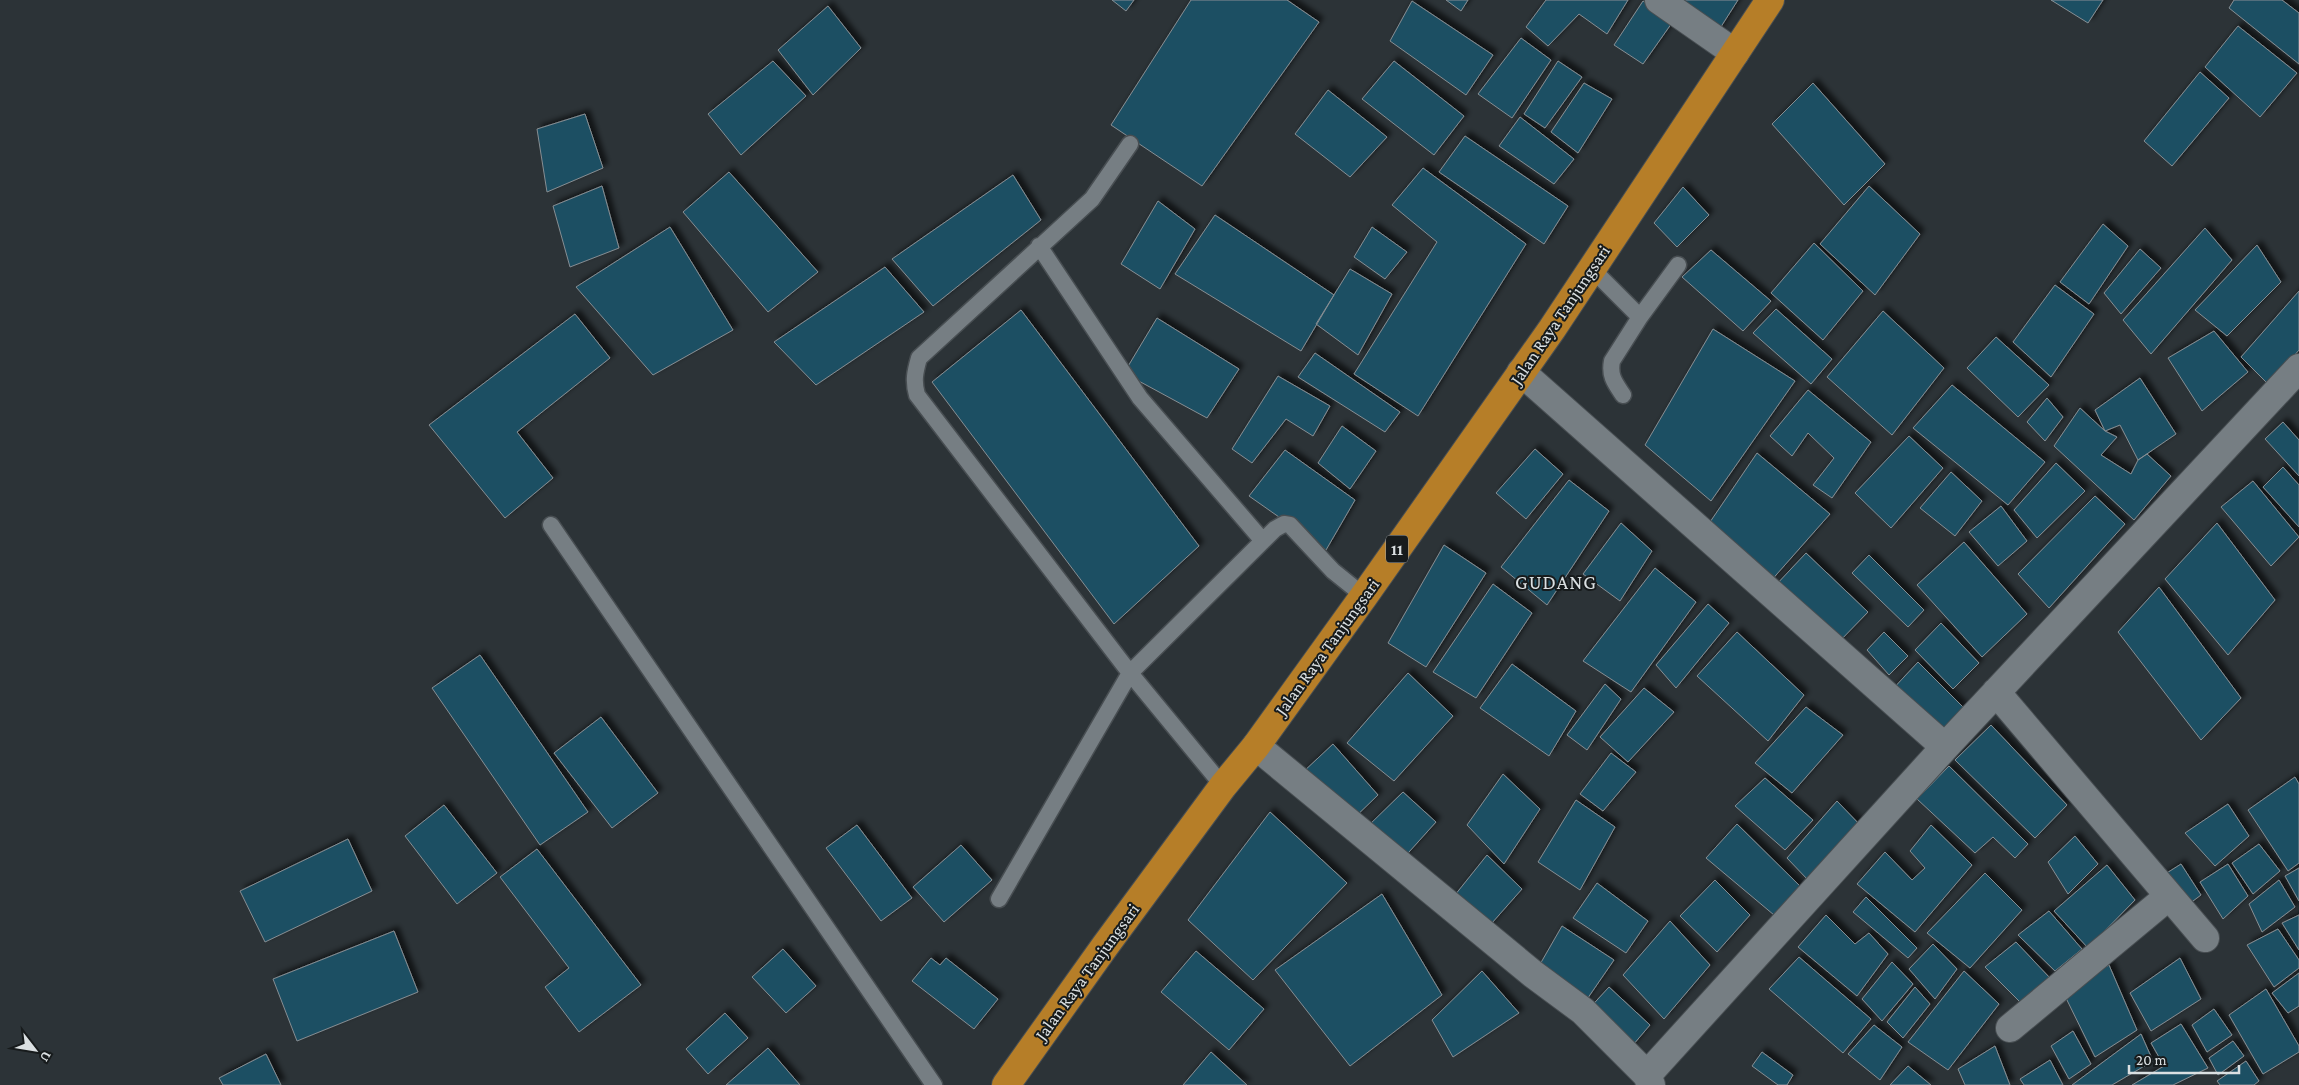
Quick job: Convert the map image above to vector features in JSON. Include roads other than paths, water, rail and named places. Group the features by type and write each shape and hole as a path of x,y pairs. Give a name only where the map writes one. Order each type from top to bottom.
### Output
{"highway":[{"name":"Jalan Raya Tanjungsari","path":"1006,1085 1223,786 1256,746 1364,596 1592,269 1770,0"}],"street":[{"path":"1659,0 1735,53"},
{"path":"1256,746 1533,974 1583,1011 1649,1080 1945,747 2299,368"},
{"path":"1521,372 1945,747"},
{"path":"1996,692 2206,938"},
{"path":"2010,1028 2169,896"}],"lane":[{"path":"1130,144 1092,199 919,358 914,384 917,395 1130,673 1223,786"},
{"path":"1040,246 1140,398 1263,541"},
{"path":"1623,395 1611,377 1612,362 1640,317 1678,265"},
{"path":"1592,269 1640,317"},
{"path":"999,899 1130,673 1275,529 1284,524 1290,525 1333,571 1364,596"},
{"path":"551,525 934,1085"}],"district":[{"name":"GUDANG","path":"1556,582"}]}
